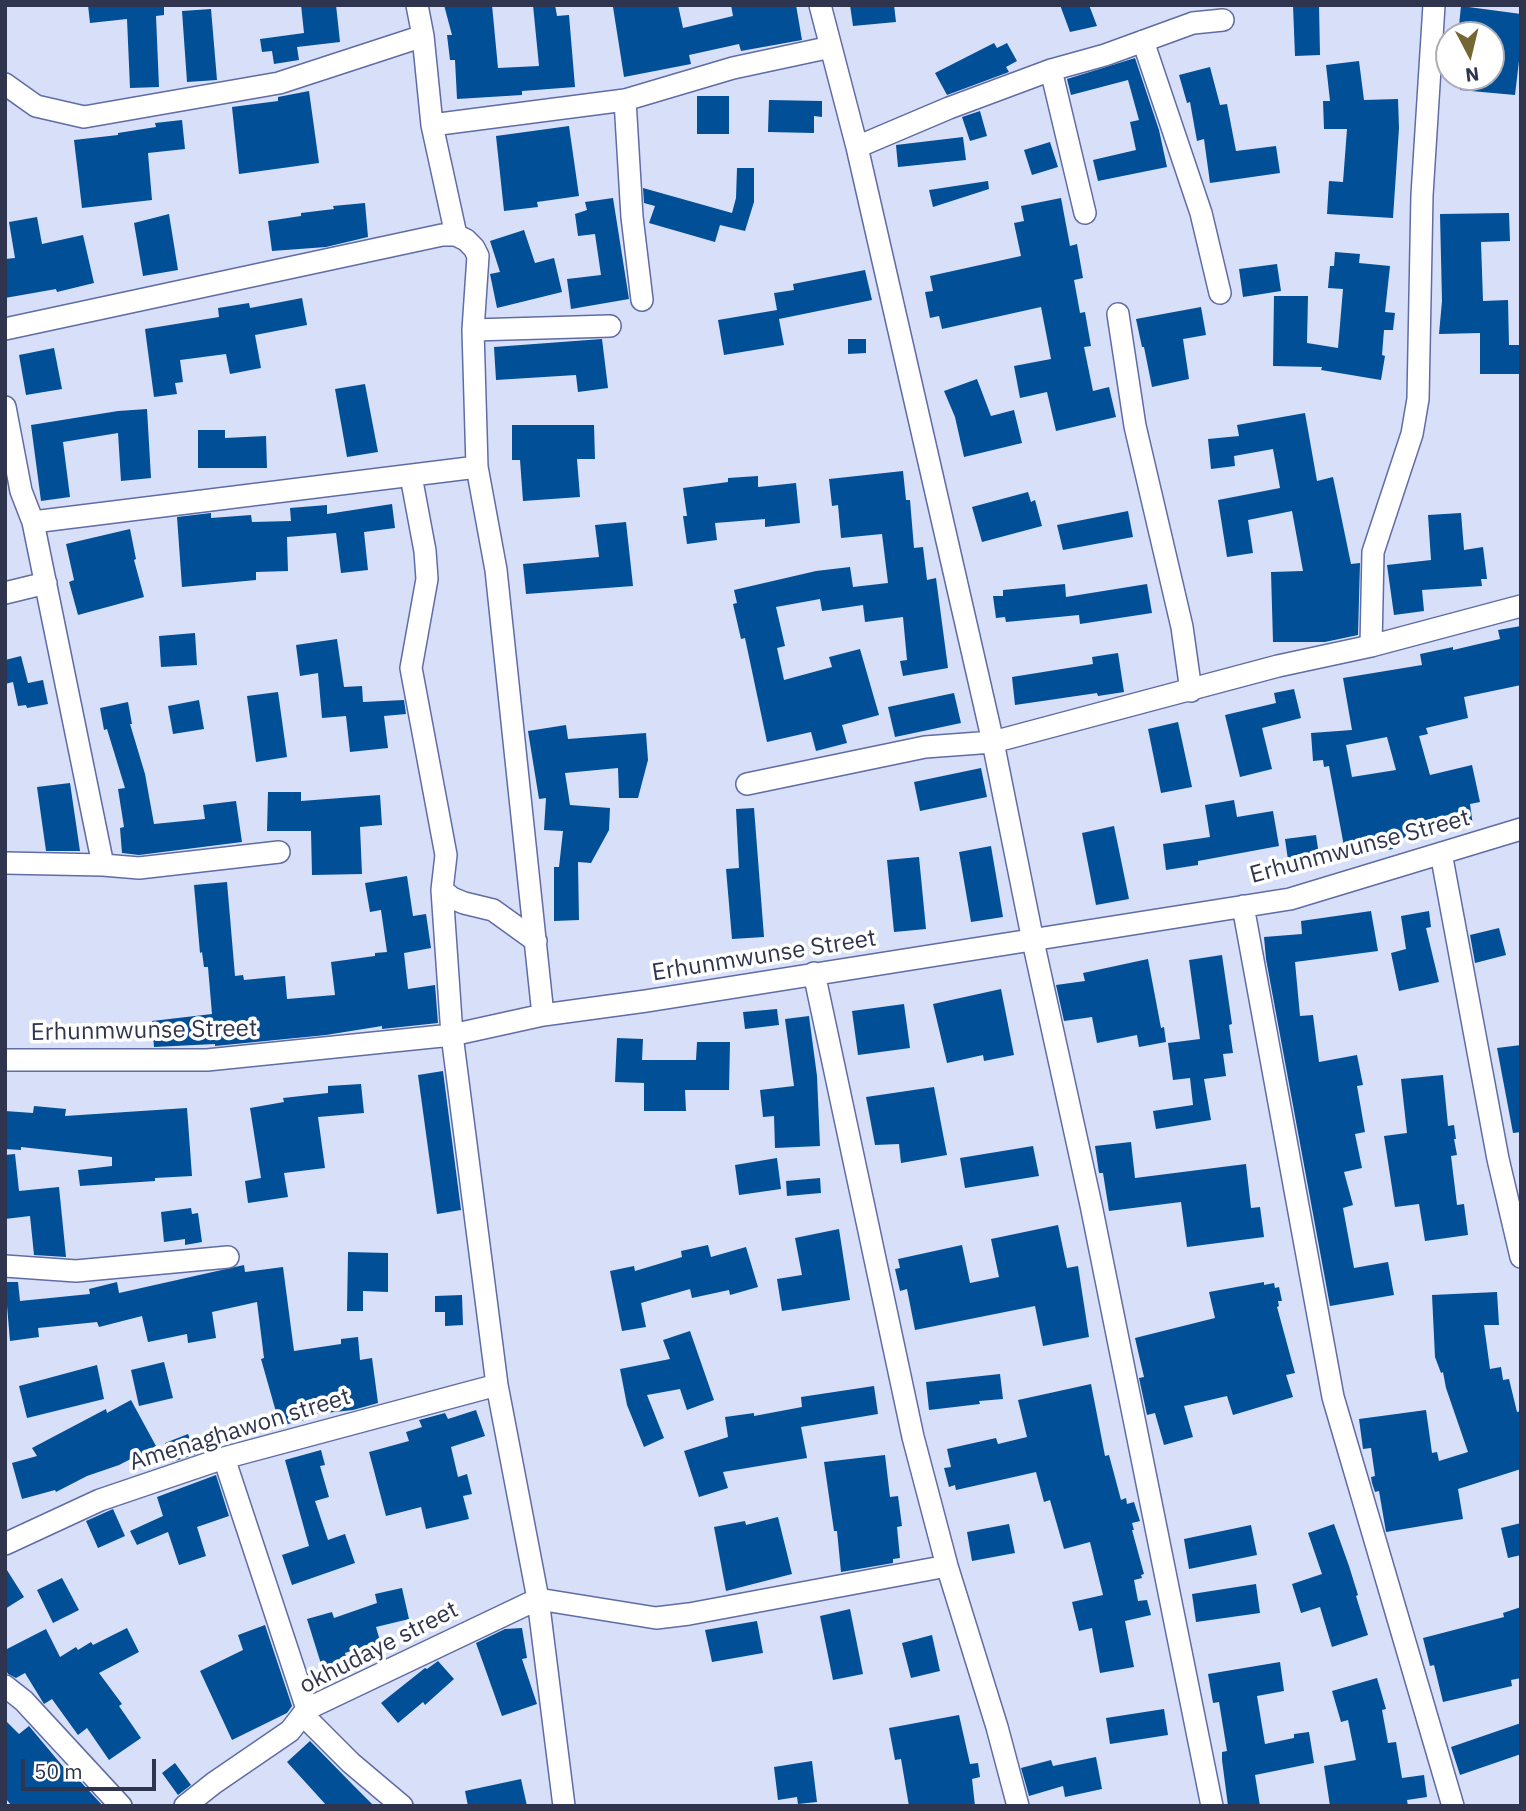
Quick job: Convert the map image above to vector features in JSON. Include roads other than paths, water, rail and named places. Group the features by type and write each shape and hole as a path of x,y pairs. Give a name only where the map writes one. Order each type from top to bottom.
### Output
{"street":[{"path":"417,5 423,36 432,125 456,234"},
{"path":"820,5 857,146 993,742 1091,1205 1212,1806"},
{"path":"1371,646 1373,552 1412,434 1418,399 1422,195 1434,5"},
{"path":"857,146 949,108 1051,71 1193,23 1223,20"},
{"path":"5,84 36,106 84,117 279,83 423,36"},
{"path":"1143,41 1201,213 1220,293"},
{"path":"432,125 625,100 733,68 831,47"},
{"path":"1051,71 1085,213"},
{"path":"625,100 632,217 642,300"},
{"path":"5,329 442,235 456,234 474,248 478,256 473,330 477,467 496,570 543,1015"},
{"path":"1118,314 1135,426 1182,627 1191,691"},
{"path":"473,330 610,326"},
{"path":"6,421 21,491 33,522 103,865"},
{"path":"33,522 477,467"},
{"path":"411,476 425,551 426,579 411,668 446,855 442,890 452,1035 497,1385 538,1599 564,1806"},
{"path":"5,593 46,583"},
{"path":"747,784 925,747 993,742 1278,666 1371,646 1521,606"},
{"name":"Erhunmwunse Street","path":"5,1060 207,1060 452,1035 543,1015 1290,899 1521,829"},
{"path":"5,863 103,865 139,869 279,852"},
{"path":"1441,853 1498,1159 1521,1257"},
{"path":"442,890 464,903 493,910 536,941"},
{"path":"1243,906 1333,1396 1452,1806"},
{"path":"814,974 913,1437 947,1566 997,1727 1018,1806"},
{"path":"5,1266 76,1271 228,1257"},
{"name":"Amenaghawon street","path":"5,1544 100,1500 224,1458 497,1385"},
{"path":"224,1458 307,1709 308,1720 351,1763 402,1806"},
{"path":"538,1599 656,1618 947,1566"},
{"name":"okhudaye street","path":"185,1806 290,1731 307,1709 538,1599"},
{"path":"5,1686 24,1701 121,1806"}]}
